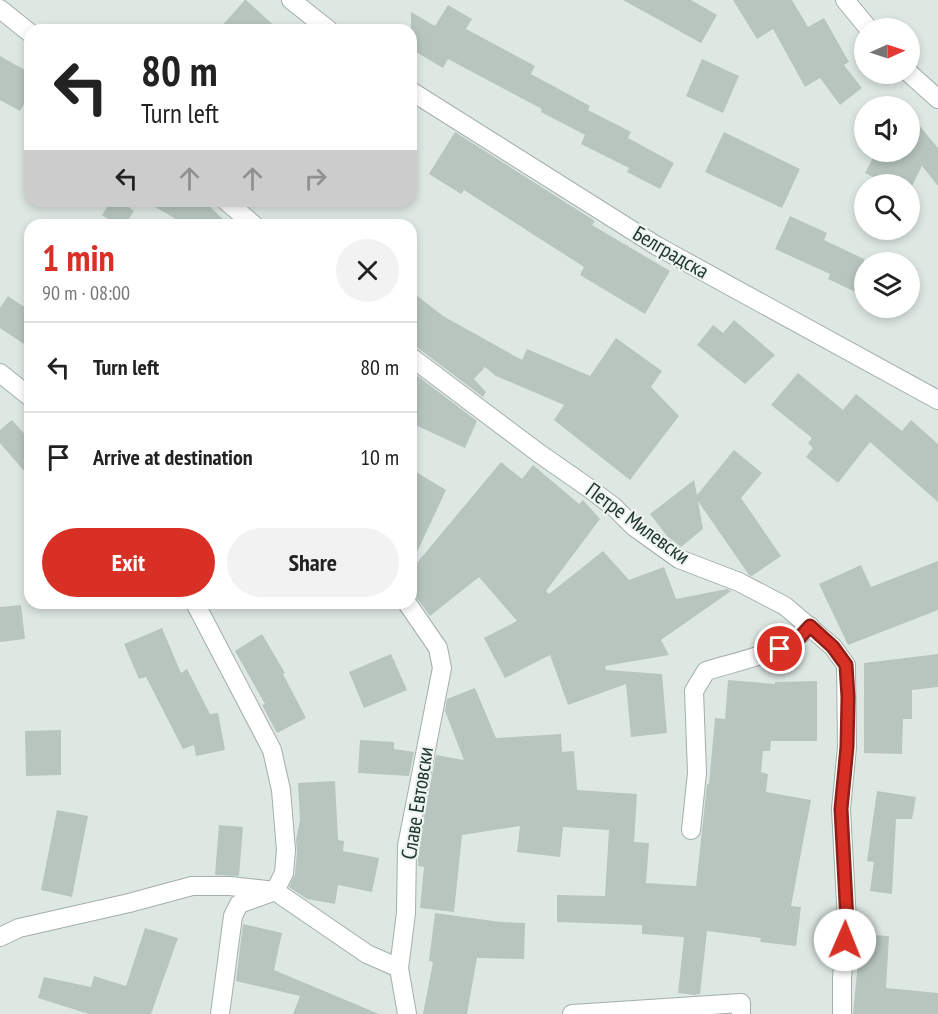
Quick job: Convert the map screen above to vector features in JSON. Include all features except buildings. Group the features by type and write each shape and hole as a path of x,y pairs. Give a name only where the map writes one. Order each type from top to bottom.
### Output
{"street":[{"path":"291,0 321,24"},
{"path":"845,0 860,18"},
{"path":"0,9 24,28"},
{"path":"920,83 938,99"},
{"name":"Белградска","path":"417,95 657,246 938,400"},
{"path":"233,207 247,219"},
{"name":"Петре Милевски","path":"417,362 614,507 633,526 679,559 739,582 785,606 833,647 846,665 847,747 841,809 847,921 842,978 842,1014"},
{"path":"0,373 24,391"},
{"path":"198,609 272,750 281,790 286,850 284,873 275,891 239,904 233,916 220,1014"},
{"name":"Славе Евтовски","path":"407,1014 399,968 406,914 407,846 442,668 438,648 411,609"},
{"path":"691,830 697,772 694,691 706,671 780,649 800,637 810,626"},
{"path":"0,937 19,928 192,886 230,886 275,891 367,954 399,968"},
{"path":"572,1014 741,1003 741,1014"}],"route":[{"path":"780,649 800,637 810,626 833,647 846,665 847,747 841,809 847,921 845,940"}]}
